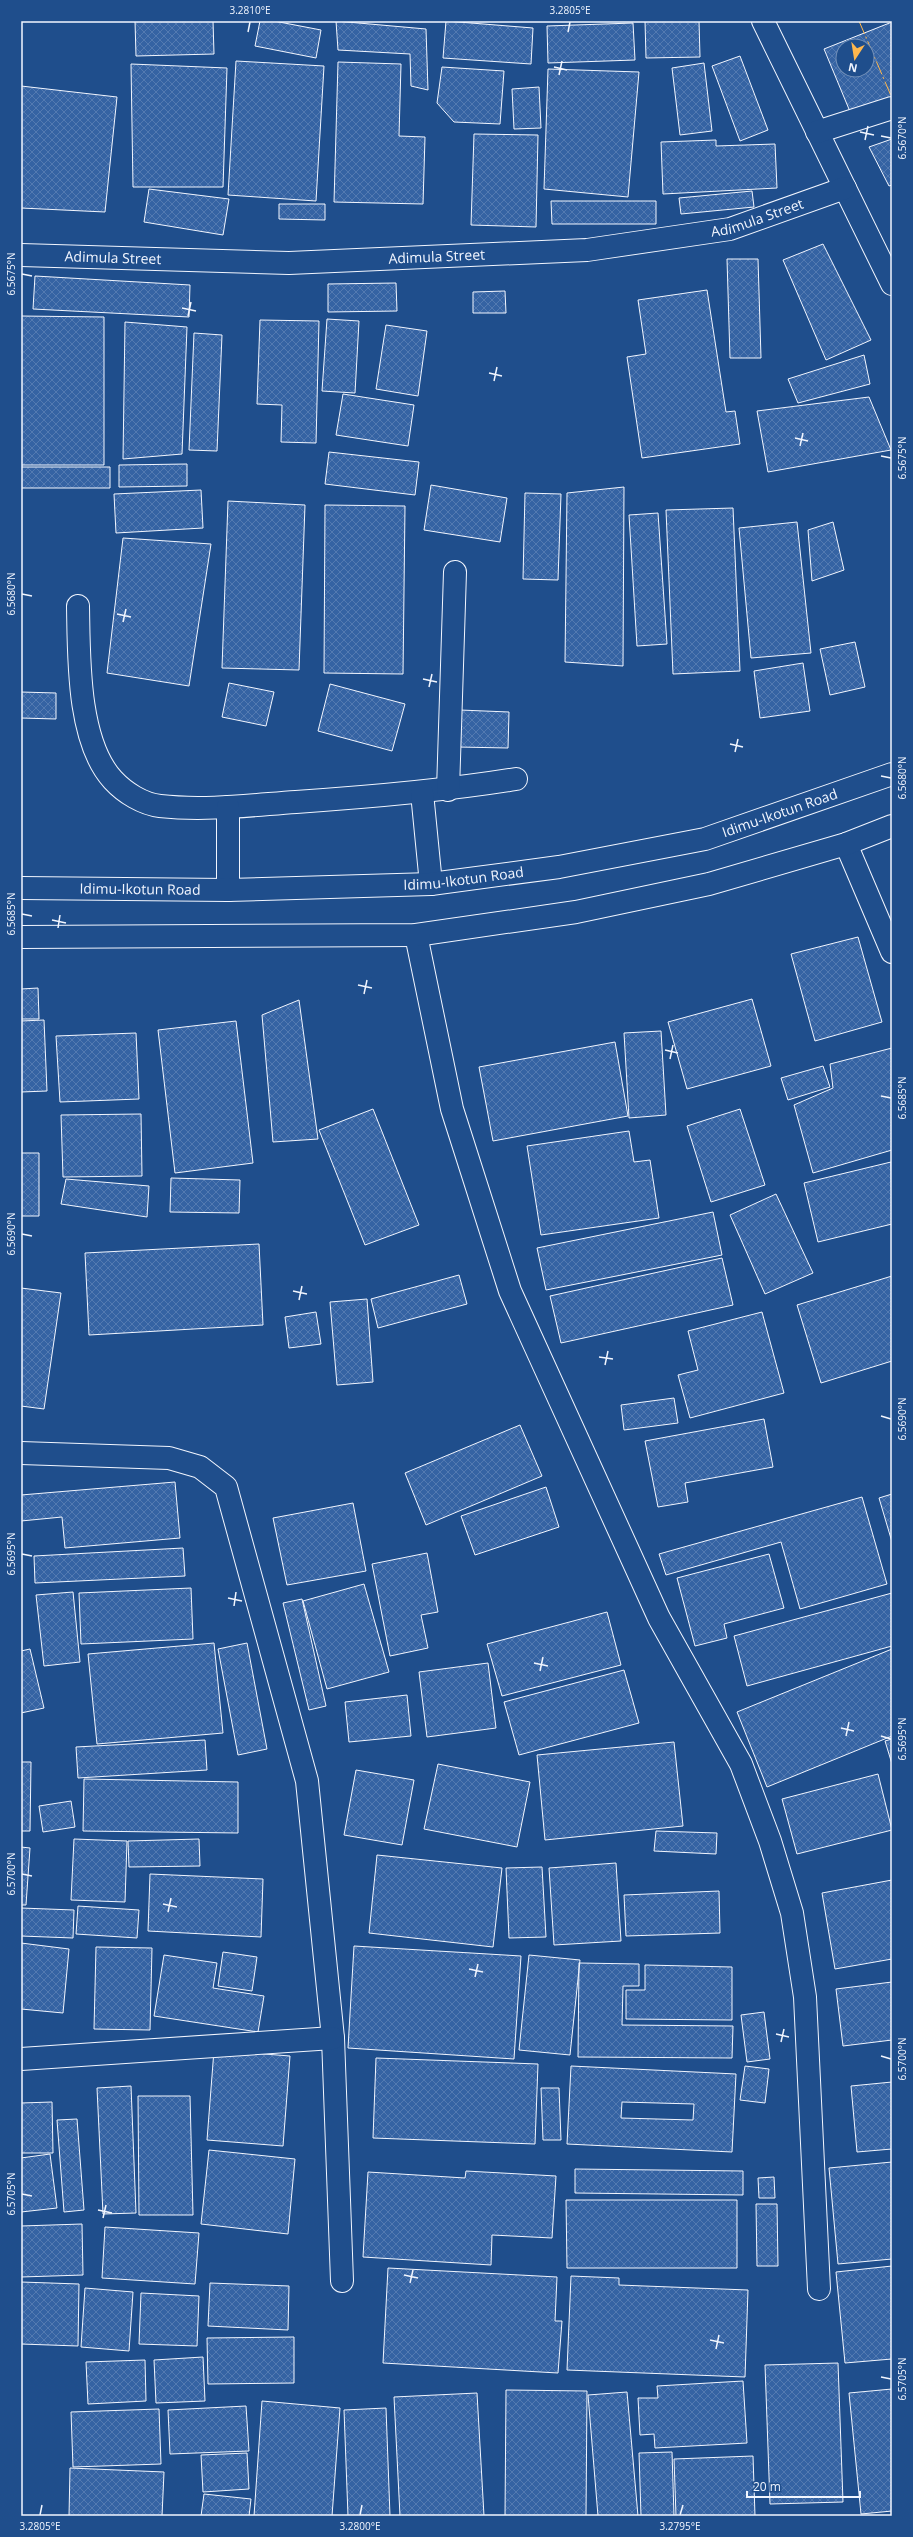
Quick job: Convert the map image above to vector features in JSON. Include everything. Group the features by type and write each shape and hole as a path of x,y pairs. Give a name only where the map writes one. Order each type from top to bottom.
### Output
{"street":[{"path":"762,21 892,284"},
{"path":"817,132 892,108"},
{"name":"Adimula Street","path":"21,254 289,263 587,250 730,229 845,188"},
{"path":"448,790 455,572"},
{"path":"78,606 79,674 85,714 95,753 113,780 135,798 159,806 228,807 422,793 516,779"},
{"name":"Idimu-Ikotun Road","path":"21,888 228,890 430,884 559,867 705,839 892,774"},
{"path":"422,793 430,884"},
{"path":"228,807 228,890"},
{"path":"21,937 416,935 576,912 686,889 846,844 892,826"},
{"path":"846,844 892,952"},
{"path":"416,935 452,1110 510,1291 659,1618 741,1764 770,1841 792,1913 805,1997 819,2289"},
{"path":"21,1454 169,1458 200,1467 226,1487 306,1781 332,2038 342,2281"},
{"path":"21,2059 332,2038"}],"building":[{"path":"135,21 213,21 214,54 136,56"},
{"path":"260,21 274,21 321,30 316,58 255,46"},
{"path":"336,21 426,29 428,90 411,86 410,54 338,50"},
{"path":"446,21 533,28 531,64 443,58"},
{"path":"645,21 699,21 700,57 646,58"},
{"path":"892,22 892,98 851,114 836,78 875,78 875,38 852,38"},
{"path":"633,23 635,60 548,63 547,26"},
{"path":"835,45 835,75 824,49"},
{"path":"740,56 768,130 740,141 712,66"},
{"path":"236,61 324,66 316,201 228,195"},
{"path":"338,62 401,64 399,136 425,137 423,204 334,202"},
{"path":"704,63 712,131 680,135 672,68"},
{"path":"131,64 227,68 223,187 133,187"},
{"path":"442,67 504,71 500,124 454,122 437,103"},
{"path":"548,69 639,72 628,197 544,189"},
{"path":"21,86 117,97 105,212 21,208"},
{"path":"539,87 541,128 514,129 512,89"},
{"path":"474,134 538,135 536,227 471,225"},
{"path":"892,139 892,185 889,186 869,147"},
{"path":"716,140 716,146 775,144 777,188 663,194 661,142"},
{"path":"149,189 229,199 223,235 144,222"},
{"path":"752,191 754,207 681,214 679,198"},
{"path":"551,201 656,201 656,224 552,224"},
{"path":"279,204 325,204 325,220 279,219"},
{"path":"823,244 871,340 826,360 783,260"},
{"path":"727,259 758,259 761,358 730,358"},
{"path":"35,276 190,285 189,317 33,309"},
{"path":"396,283 397,311 328,312 328,284"},
{"path":"707,290 726,412 735,411 740,444 642,458 627,357 646,354 638,300"},
{"path":"505,291 506,313 473,313 473,292"},
{"path":"21,316 104,317 104,465 21,465"},
{"path":"327,319 359,321 355,393 322,391"},
{"path":"260,320 319,321 316,443 281,442 282,405 257,404"},
{"path":"125,322 187,327 182,454 123,459"},
{"path":"386,325 427,331 418,396 376,389"},
{"path":"194,333 222,335 217,451 189,450"},
{"path":"864,355 870,384 798,403 788,379"},
{"path":"343,394 414,405 408,446 336,435"},
{"path":"869,397 891,450 768,472 757,411"},
{"path":"329,452 419,462 415,495 325,484"},
{"path":"187,464 187,486 119,487 119,465"},
{"path":"21,467 110,467 110,488 21,488"},
{"path":"431,485 507,498 500,542 424,530"},
{"path":"624,487 623,666 565,662 567,493"},
{"path":"201,490 203,528 116,533 114,494"},
{"path":"525,493 561,494 558,580 523,579"},
{"path":"228,501 305,505 299,670 222,668"},
{"path":"325,505 405,506 403,674 324,673"},
{"path":"733,508 740,671 673,674 666,510"},
{"path":"658,513 667,644 637,646 629,515"},
{"path":"797,522 811,653 751,658 739,528"},
{"path":"833,522 844,570 812,581 808,530"},
{"path":"123,538 211,544 189,686 107,673"},
{"path":"855,642 865,687 830,695 820,649"},
{"path":"803,663 810,711 760,718 754,671"},
{"path":"229,683 274,692 266,726 222,717"},
{"path":"330,684 405,704 392,751 318,731"},
{"path":"21,692 56,693 56,719 21,718"},
{"path":"460,710 509,712 508,748 458,747"},
{"path":"858,937 882,1022 815,1041 791,954"},
{"path":"38,988 39,1019 21,1019 21,989"},
{"path":"752,999 771,1066 687,1089 668,1022"},
{"path":"299,1000 318,1139 273,1142 262,1015"},
{"path":"44,1020 47,1091 21,1092 21,1021"},
{"path":"236,1021 253,1163 175,1173 158,1030"},
{"path":"661,1031 666,1115 629,1118 624,1033"},
{"path":"136,1033 139,1099 60,1102 56,1036"},
{"path":"615,1042 628,1116 493,1141 479,1067"},
{"path":"892,1048 892,1150 813,1173 794,1105 833,1088 830,1064"},
{"path":"823,1066 830,1087 788,1100 781,1078"},
{"path":"373,1109 419,1225 365,1245 319,1130"},
{"path":"740,1109 765,1185 711,1202 687,1126"},
{"path":"141,1114 142,1176 63,1177 61,1115"},
{"path":"629,1131 634,1162 650,1160 659,1218 541,1235 527,1146"},
{"path":"21,1153 39,1153 39,1216 21,1216"},
{"path":"891,1162 892,1224 818,1242 804,1183"},
{"path":"171,1178 240,1180 239,1213 170,1212"},
{"path":"66,1179 149,1186 147,1217 61,1204"},
{"path":"776,1194 813,1273 765,1294 730,1215"},
{"path":"713,1212 722,1255 546,1290 537,1248"},
{"path":"259,1244 263,1325 89,1335 85,1253"},
{"path":"722,1258 733,1305 561,1343 550,1296"},
{"path":"459,1275 467,1304 378,1328 371,1299"},
{"path":"892,1276 892,1361 821,1383 797,1305"},
{"path":"21,1288 61,1293 44,1409 21,1406"},
{"path":"367,1299 373,1382 337,1385 330,1302"},
{"path":"316,1312 321,1344 289,1348 285,1317"},
{"path":"762,1312 784,1393 690,1418 678,1375 698,1370 688,1331"},
{"path":"674,1398 678,1423 624,1430 621,1405"},
{"path":"764,1419 773,1467 685,1483 688,1502 658,1507 645,1441"},
{"path":"520,1425 542,1476 426,1525 405,1473"},
{"path":"175,1482 180,1538 65,1548 62,1517 21,1521 21,1495"},
{"path":"546,1487 559,1527 475,1555 461,1516"},
{"path":"892,1494 892,1542 879,1498"},
{"path":"862,1497 887,1584 800,1609 781,1542 666,1575 659,1554"},
{"path":"353,1503 366,1571 287,1585 273,1518"},
{"path":"183,1548 185,1576 35,1583 34,1556"},
{"path":"427,1553 438,1612 421,1615 428,1648 390,1656 372,1564"},
{"path":"769,1554 784,1608 724,1624 727,1638 695,1646 677,1578"},
{"path":"364,1584 389,1672 327,1689 303,1601"},
{"path":"191,1588 193,1639 81,1644 79,1593"},
{"path":"73,1592 80,1662 44,1666 36,1595"},
{"path":"892,1593 892,1646 747,1686 734,1636"},
{"path":"302,1599 326,1706 309,1710 283,1603"},
{"path":"607,1612 621,1665 502,1696 487,1644"},
{"path":"214,1643 223,1733 97,1744 88,1654"},
{"path":"247,1643 267,1749 238,1755 218,1649"},
{"path":"30,1649 44,1708 21,1713 21,1651"},
{"path":"892,1649 892,1736 767,1787 737,1712"},
{"path":"488,1663 496,1728 427,1737 419,1672"},
{"path":"624,1670 639,1723 519,1755 504,1702"},
{"path":"407,1695 411,1736 349,1742 345,1702"},
{"path":"892,1739 892,1764 885,1741"},
{"path":"205,1740 207,1770 78,1778 76,1747"},
{"path":"674,1742 683,1826 545,1840 537,1755"},
{"path":"21,1762 31,1762 30,1831 21,1831"},
{"path":"438,1764 530,1782 517,1847 424,1829"},
{"path":"356,1770 414,1780 402,1845 344,1835"},
{"path":"878,1774 892,1830 797,1854 782,1799"},
{"path":"84,1779 238,1782 238,1833 83,1831"},
{"path":"71,1801 75,1827 43,1832 39,1806"},
{"path":"656,1831 717,1833 716,1854 654,1851"},
{"path":"74,1839 127,1841 125,1902 71,1900"},
{"path":"199,1839 200,1866 129,1867 128,1841"},
{"path":"21,1847 30,1848 26,1905 21,1905"},
{"path":"377,1855 502,1868 493,1947 369,1933"},
{"path":"616,1863 621,1941 554,1945 549,1868"},
{"path":"542,1867 546,1937 509,1938 506,1868"},
{"path":"150,1874 263,1879 261,1937 148,1931"},
{"path":"892,1880 892,1959 835,1969 822,1893"},
{"path":"719,1891 720,1933 626,1936 624,1895"},
{"path":"78,1906 139,1910 137,1938 76,1934"},
{"path":"21,1908 74,1910 73,1938 21,1936"},
{"path":"21,1943 69,1949 63,2013 21,2009"},
{"path":"354,1946 521,1956 514,2059 348,2048"},
{"path":"96,1947 152,1948 150,2030 94,2029"},
{"path":"223,1952 257,1957 252,1991 218,1986"},
{"path":"164,1955 217,1963 213,1988 264,1996 258,2032 154,2016"},
{"path":"529,1955 580,1960 570,2055 519,2050"},
{"path":"579,1963 639,1964 639,1986 623,1986 622,2025 733,2026 732,2058 578,2057"},
{"path":"645,1965 732,1967 732,2020 626,2019 626,1990 645,1990"},
{"path":"892,1982 892,2040 843,2046 836,1989"},
{"path":"764,2012 770,2059 747,2062 741,2015"},
{"path":"214,2050 290,2056 283,2146 207,2140"},
{"path":"376,2058 538,2064 535,2144 373,2138"},
{"path":"571,2066 736,2074 732,2152 567,2144","holes":["622,2102 694,2104 693,2120 621,2118"]},
{"path":"745,2066 769,2069 765,2103 740,2100"},
{"path":"892,2082 892,2149 857,2152 851,2086"},
{"path":"131,2086 136,2213 103,2214 97,2088"},
{"path":"541,2088 559,2088 561,2140 543,2140"},
{"path":"138,2096 190,2096 193,2215 139,2215"},
{"path":"52,2102 53,2153 21,2153 21,2103"},
{"path":"77,2119 84,2210 64,2212 57,2120"},
{"path":"209,2150 295,2159 288,2234 201,2224"},
{"path":"50,2154 57,2208 21,2212 21,2158"},
{"path":"892,2162 892,2259 838,2264 829,2168"},
{"path":"575,2169 743,2171 743,2195 575,2193"},
{"path":"466,2171 556,2176 552,2238 492,2235 491,2265 363,2257 368,2172 465,2178"},
{"path":"774,2177 775,2198 759,2198 758,2178"},
{"path":"566,2200 737,2200 737,2268 567,2268"},
{"path":"756,2204 777,2204 778,2266 757,2266"},
{"path":"82,2224 83,2275 21,2277 21,2226"},
{"path":"105,2227 199,2233 195,2284 102,2278"},
{"path":"892,2266 892,2359 845,2363 836,2272"},
{"path":"388,2268 557,2277 555,2321 562,2321 558,2373 383,2363"},
{"path":"571,2276 619,2278 619,2285 748,2290 745,2377 567,2370"},
{"path":"21,2282 79,2284 78,2346 21,2344"},
{"path":"210,2283 289,2286 288,2330 208,2326"},
{"path":"85,2288 133,2292 129,2351 81,2347"},
{"path":"141,2293 199,2296 197,2346 139,2344"},
{"path":"294,2337 294,2383 208,2384 207,2338"},
{"path":"203,2357 205,2401 156,2403 154,2360"},
{"path":"145,2360 146,2401 88,2404 86,2362"},
{"path":"838,2363 843,2502 770,2504 765,2365"},
{"path":"743,2381 747,2443 655,2448 654,2434 640,2435 638,2398 658,2398 657,2386"},
{"path":"892,2389 892,2511 861,2514 849,2393"},
{"path":"506,2390 587,2391 586,2516 505,2516"},
{"path":"627,2392 638,2516 598,2516 588,2395"},
{"path":"477,2393 484,2516 400,2516 394,2397"},
{"path":"262,2401 340,2408 332,2516 254,2516"},
{"path":"246,2406 249,2451 170,2454 168,2410"},
{"path":"386,2408 390,2516 348,2516 344,2410"},
{"path":"159,2409 161,2464 73,2467 71,2412"},
{"path":"672,2452 674,2516 641,2516 639,2453"},
{"path":"247,2453 249,2489 203,2492 201,2455"},
{"path":"753,2456 755,2516 676,2516 674,2459"},
{"path":"70,2468 164,2472 162,2516 69,2516"},
{"path":"204,2494 251,2499 249,2516 201,2516"}],"power":[{"path":"859,21 892,98"}]}
